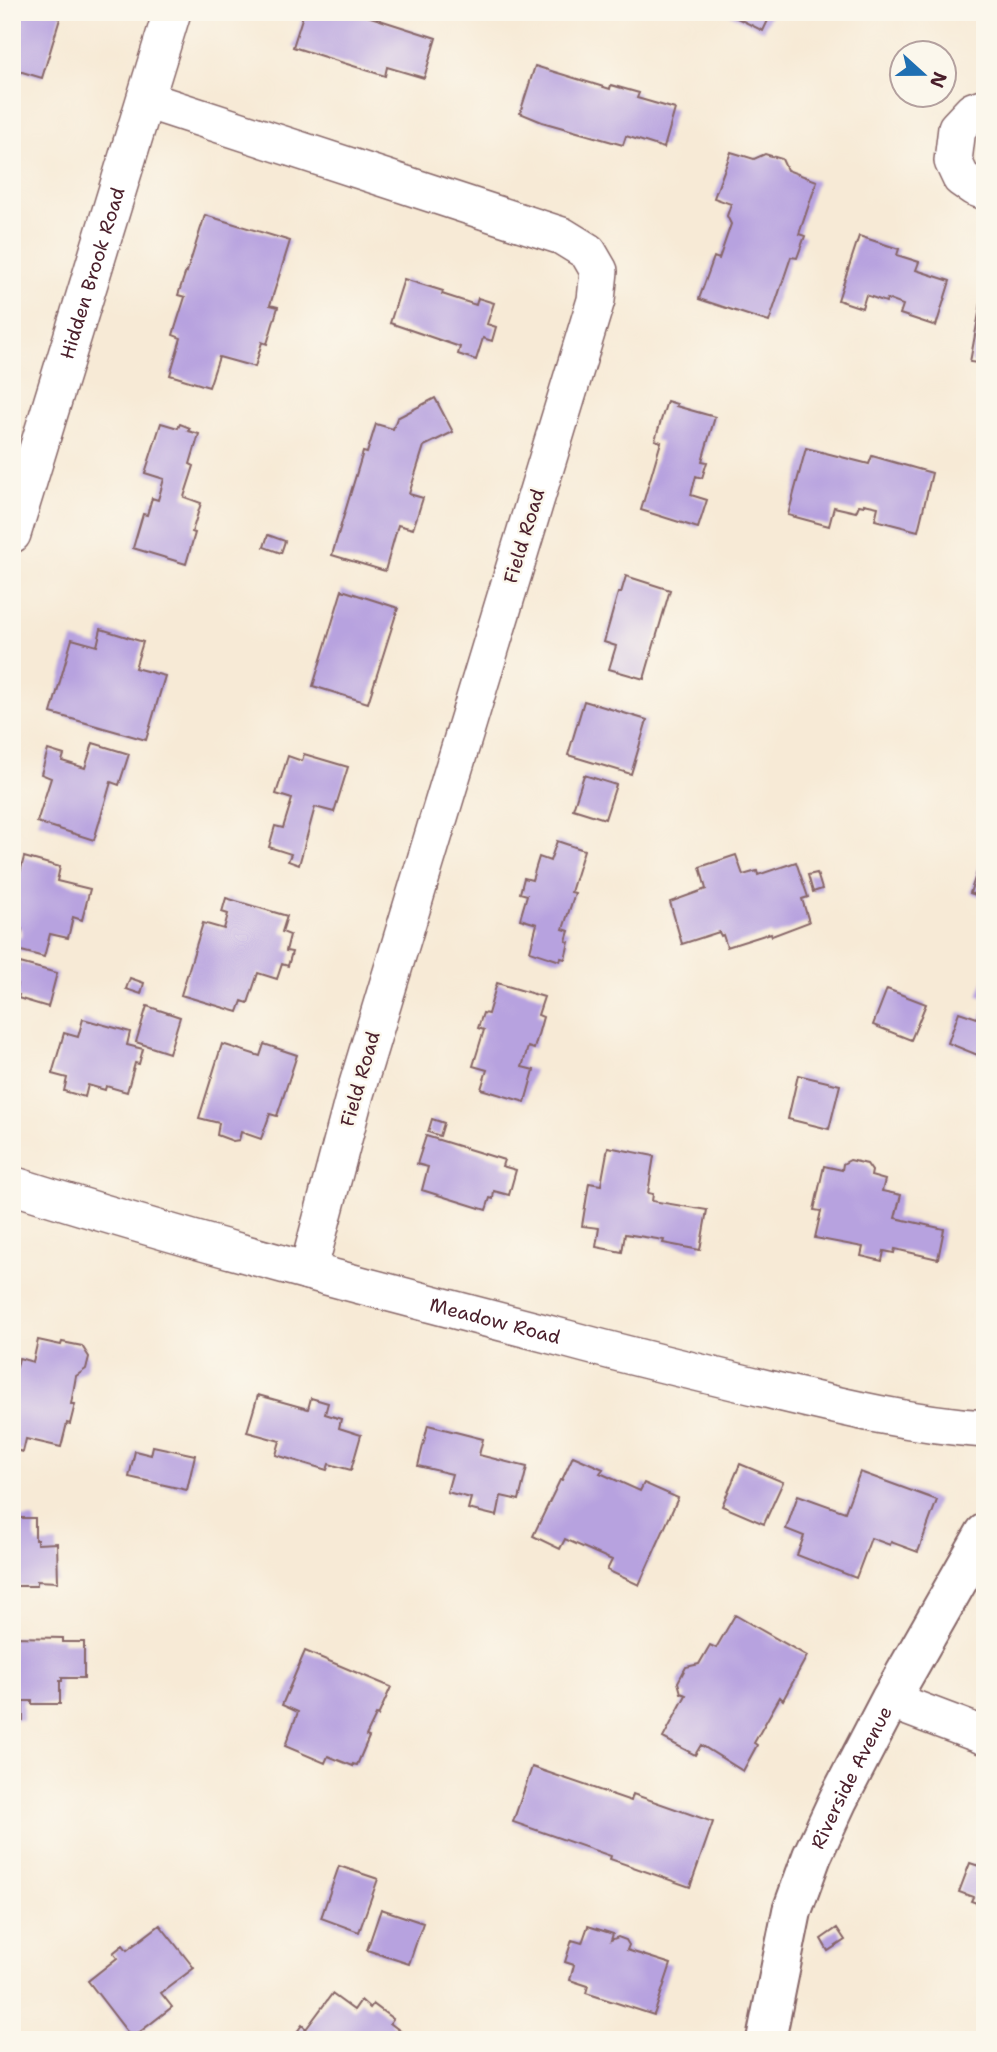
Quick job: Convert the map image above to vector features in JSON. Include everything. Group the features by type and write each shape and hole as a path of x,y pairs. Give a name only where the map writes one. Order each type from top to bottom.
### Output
{"street":[{"name":"Hidden Brook Road","path":"12,534 172,12"},
{"name":"Field Road","path":"146,100 562,236 588,252 599,271 596,300 355,1094 308,1271"},
{"path":"985,107 973,111 957,128 953,161 961,178 985,191"},
{"name":"Meadow Road","path":"12,1185 82,1208 308,1271 645,1360 825,1403 953,1426 985,1429"},
{"name":"Riverside Avenue","path":"766,2040 792,1911 818,1845 890,1700 985,1533"},
{"path":"890,1700 985,1736"}],"building":[{"path":"12,12 62,12 42,78 19,71 13,91"},
{"path":"304,12 355,12 436,38 424,78 387,67 385,76 293,47"},
{"path":"725,12 772,12 763,31"},
{"path":"535,66 610,89 611,85 639,93 637,98 675,109 664,148 626,136 623,145 520,113"},
{"path":"731,152 754,159 765,154 782,159 787,170 817,181 799,234 805,236 797,258 791,257 769,322 699,299 714,257 719,259 731,224 727,216 731,204 714,198"},
{"path":"205,215 290,241 270,305 278,307 267,344 262,342 255,367 219,357 209,387 170,375 181,338 173,335 185,297 178,295"},
{"path":"859,236 899,249 897,255 919,262 916,270 950,281 936,326 900,314 903,305 887,299 886,302 866,295 862,308 838,300"},
{"path":"404,279 476,305 478,298 494,303 487,324 496,327 492,341 483,338 476,360 458,354 460,347 390,323"},
{"path":"985,292 985,364 970,362"},
{"path":"435,398 453,432 424,446 409,494 423,498 413,529 398,525 385,571 332,555 363,452 367,453 376,424 393,429 397,418"},
{"path":"667,401 715,417 702,461 707,462 702,478 696,476 691,495 707,500 698,528 641,510 661,442 655,440"},
{"path":"161,423 178,428 180,424 190,428 188,431 199,434 190,464 194,466 184,497 201,503 186,564 133,548 143,514 147,515 152,498 158,500 164,479 145,473"},
{"path":"806,448 869,464 872,456 932,473 918,531 875,520 878,507 864,504 859,505 856,512 834,507 829,526 788,515"},
{"path":"268,535 285,541 281,553 264,547"},
{"path":"626,576 670,590 644,679 609,669 616,646 604,642 618,593 621,593"},
{"path":"342,590 398,608 368,703 313,686"},
{"path":"101,629 143,642 135,668 165,676 146,740 51,713 72,639 97,646"},
{"path":"584,701 647,720 631,774 568,755"},
{"path":"93,743 129,754 119,785 111,782 94,840 37,822 51,778 41,774 48,750 64,755 62,761 85,768"},
{"path":"304,754 348,767 334,812 315,807 299,865 288,861 291,854 269,847 275,826 283,828 292,799 276,794 288,756 302,761"},
{"path":"584,775 616,785 605,819 573,809"},
{"path":"557,841 584,850 571,892 575,893 563,929 569,931 566,941 569,942 565,959 561,958 560,961 530,951 537,924 520,919 527,895 520,893 524,878 532,880 539,857 550,861"},
{"path":"736,855 743,875 757,871 758,875 796,862 808,897 802,899 809,922 772,936 771,933 727,947 723,935 719,932 682,944 670,902 706,889 700,867"},
{"path":"24,857 60,867 57,881 90,889 82,920 73,917 68,938 50,934 44,957 14,949 22,929 12,926 12,887 16,872 20,873"},
{"path":"982,857 985,858 985,898 970,893"},
{"path":"817,873 822,889 813,892 808,875"},
{"path":"226,898 287,916 282,932 290,935 286,951 292,952 288,966 282,964 277,979 258,973 248,1003 242,1001 238,1012 181,995 203,923 224,929 228,914 222,912"},
{"path":"20,963 57,973 48,1007 18,998 19,995 15,994"},
{"path":"985,977 985,998 978,996"},
{"path":"130,978 144,983 141,994 126,989"},
{"path":"497,983 544,997 538,1015 543,1017 534,1049 528,1047 522,1067 534,1070 525,1102 481,1089 487,1070 473,1066 484,1030 478,1028 483,1013 488,1014"},
{"path":"887,989 926,1004 911,1040 873,1025"},
{"path":"985,1005 985,1058 948,1043 959,1012 980,1019"},
{"path":"147,1006 180,1017 169,1053 136,1042"},
{"path":"83,1019 130,1032 127,1045 143,1049 139,1064 135,1063 127,1092 106,1086 105,1090 88,1085 85,1097 64,1091 67,1078 52,1074 64,1033 78,1037"},
{"path":"222,1044 260,1056 264,1044 297,1055 277,1116 270,1114 261,1139 241,1132 239,1140 233,1141 217,1135 219,1123 199,1118"},
{"path":"798,1075 840,1085 829,1129 788,1119"},
{"path":"432,1119 444,1123 440,1136 428,1132"},
{"path":"426,1136 504,1160 502,1166 516,1170 509,1195 494,1191 493,1199 490,1198 486,1210 422,1190 428,1167 417,1164"},
{"path":"608,1147 654,1156 648,1193 653,1194 652,1201 707,1210 700,1250 663,1243 664,1240 625,1234 622,1252 596,1247 599,1228 582,1226 589,1183 601,1185"},
{"path":"850,1160 867,1164 872,1171 871,1176 885,1180 882,1191 901,1195 895,1218 944,1229 938,1259 895,1249 894,1253 884,1251 882,1261 861,1256 863,1247 815,1238 821,1211 814,1210 824,1166 842,1170 843,1164"},
{"path":"38,1340 82,1346 89,1357 86,1369 76,1376 71,1404 75,1404 61,1447 26,1439 23,1452 12,1449 12,1366 17,1367 19,1358 33,1362"},
{"path":"258,1395 308,1409 311,1398 328,1403 325,1414 341,1419 339,1428 361,1435 351,1470 329,1464 327,1470 276,1455 280,1441 247,1432"},
{"path":"428,1425 483,1439 479,1455 527,1467 519,1500 501,1496 497,1516 468,1509 471,1498 447,1492 452,1474 418,1466"},
{"path":"153,1446 195,1455 187,1490 129,1477 135,1451 151,1455"},
{"path":"573,1456 603,1469 600,1473 640,1491 644,1483 678,1498 639,1585 607,1570 612,1560 565,1539 560,1549 533,1536"},
{"path":"740,1464 783,1482 764,1524 722,1506"},
{"path":"860,1472 937,1500 918,1552 871,1538 856,1578 797,1555 804,1536 786,1529 798,1495 845,1512"},
{"path":"12,1518 35,1518 37,1544 57,1543 58,1582 37,1581 37,1586 12,1586"},
{"path":"735,1615 807,1656 783,1700 780,1697 754,1743 757,1745 743,1771 701,1745 695,1755 663,1738 686,1695 681,1693 678,1682 686,1667 699,1664 710,1645 716,1648"},
{"path":"12,1637 63,1638 63,1642 84,1642 84,1678 62,1678 60,1704 32,1704 32,1701 23,1701 23,1720 12,1720"},
{"path":"305,1651 391,1687 366,1736 369,1737 357,1765 353,1766 328,1756 325,1763 285,1746 298,1712 282,1705"},
{"path":"532,1767 631,1801 633,1794 713,1822 690,1887 513,1822"},
{"path":"970,1863 985,1868 985,1906 971,1901 973,1897 959,1892"},
{"path":"339,1866 378,1879 359,1932 321,1918"},
{"path":"381,1909 423,1923 409,1964 367,1950"},
{"path":"160,1925 194,1968 161,1993 172,2007 132,2038 88,1981 117,1958 113,1953 123,1945 127,1950"},
{"path":"588,1926 613,1934 611,1940 618,1937 626,1940 629,1945 627,1950 671,1964 654,2015 586,1993 588,1986 570,1980 574,1965 565,1962 572,1940 582,1943"},
{"path":"837,1928 845,1940 828,1951 821,1939"},
{"path":"332,1994 354,2010 361,2000 370,2008 373,2004 393,2019 390,2023 412,2040 291,2040 302,2025 306,2029"}]}
